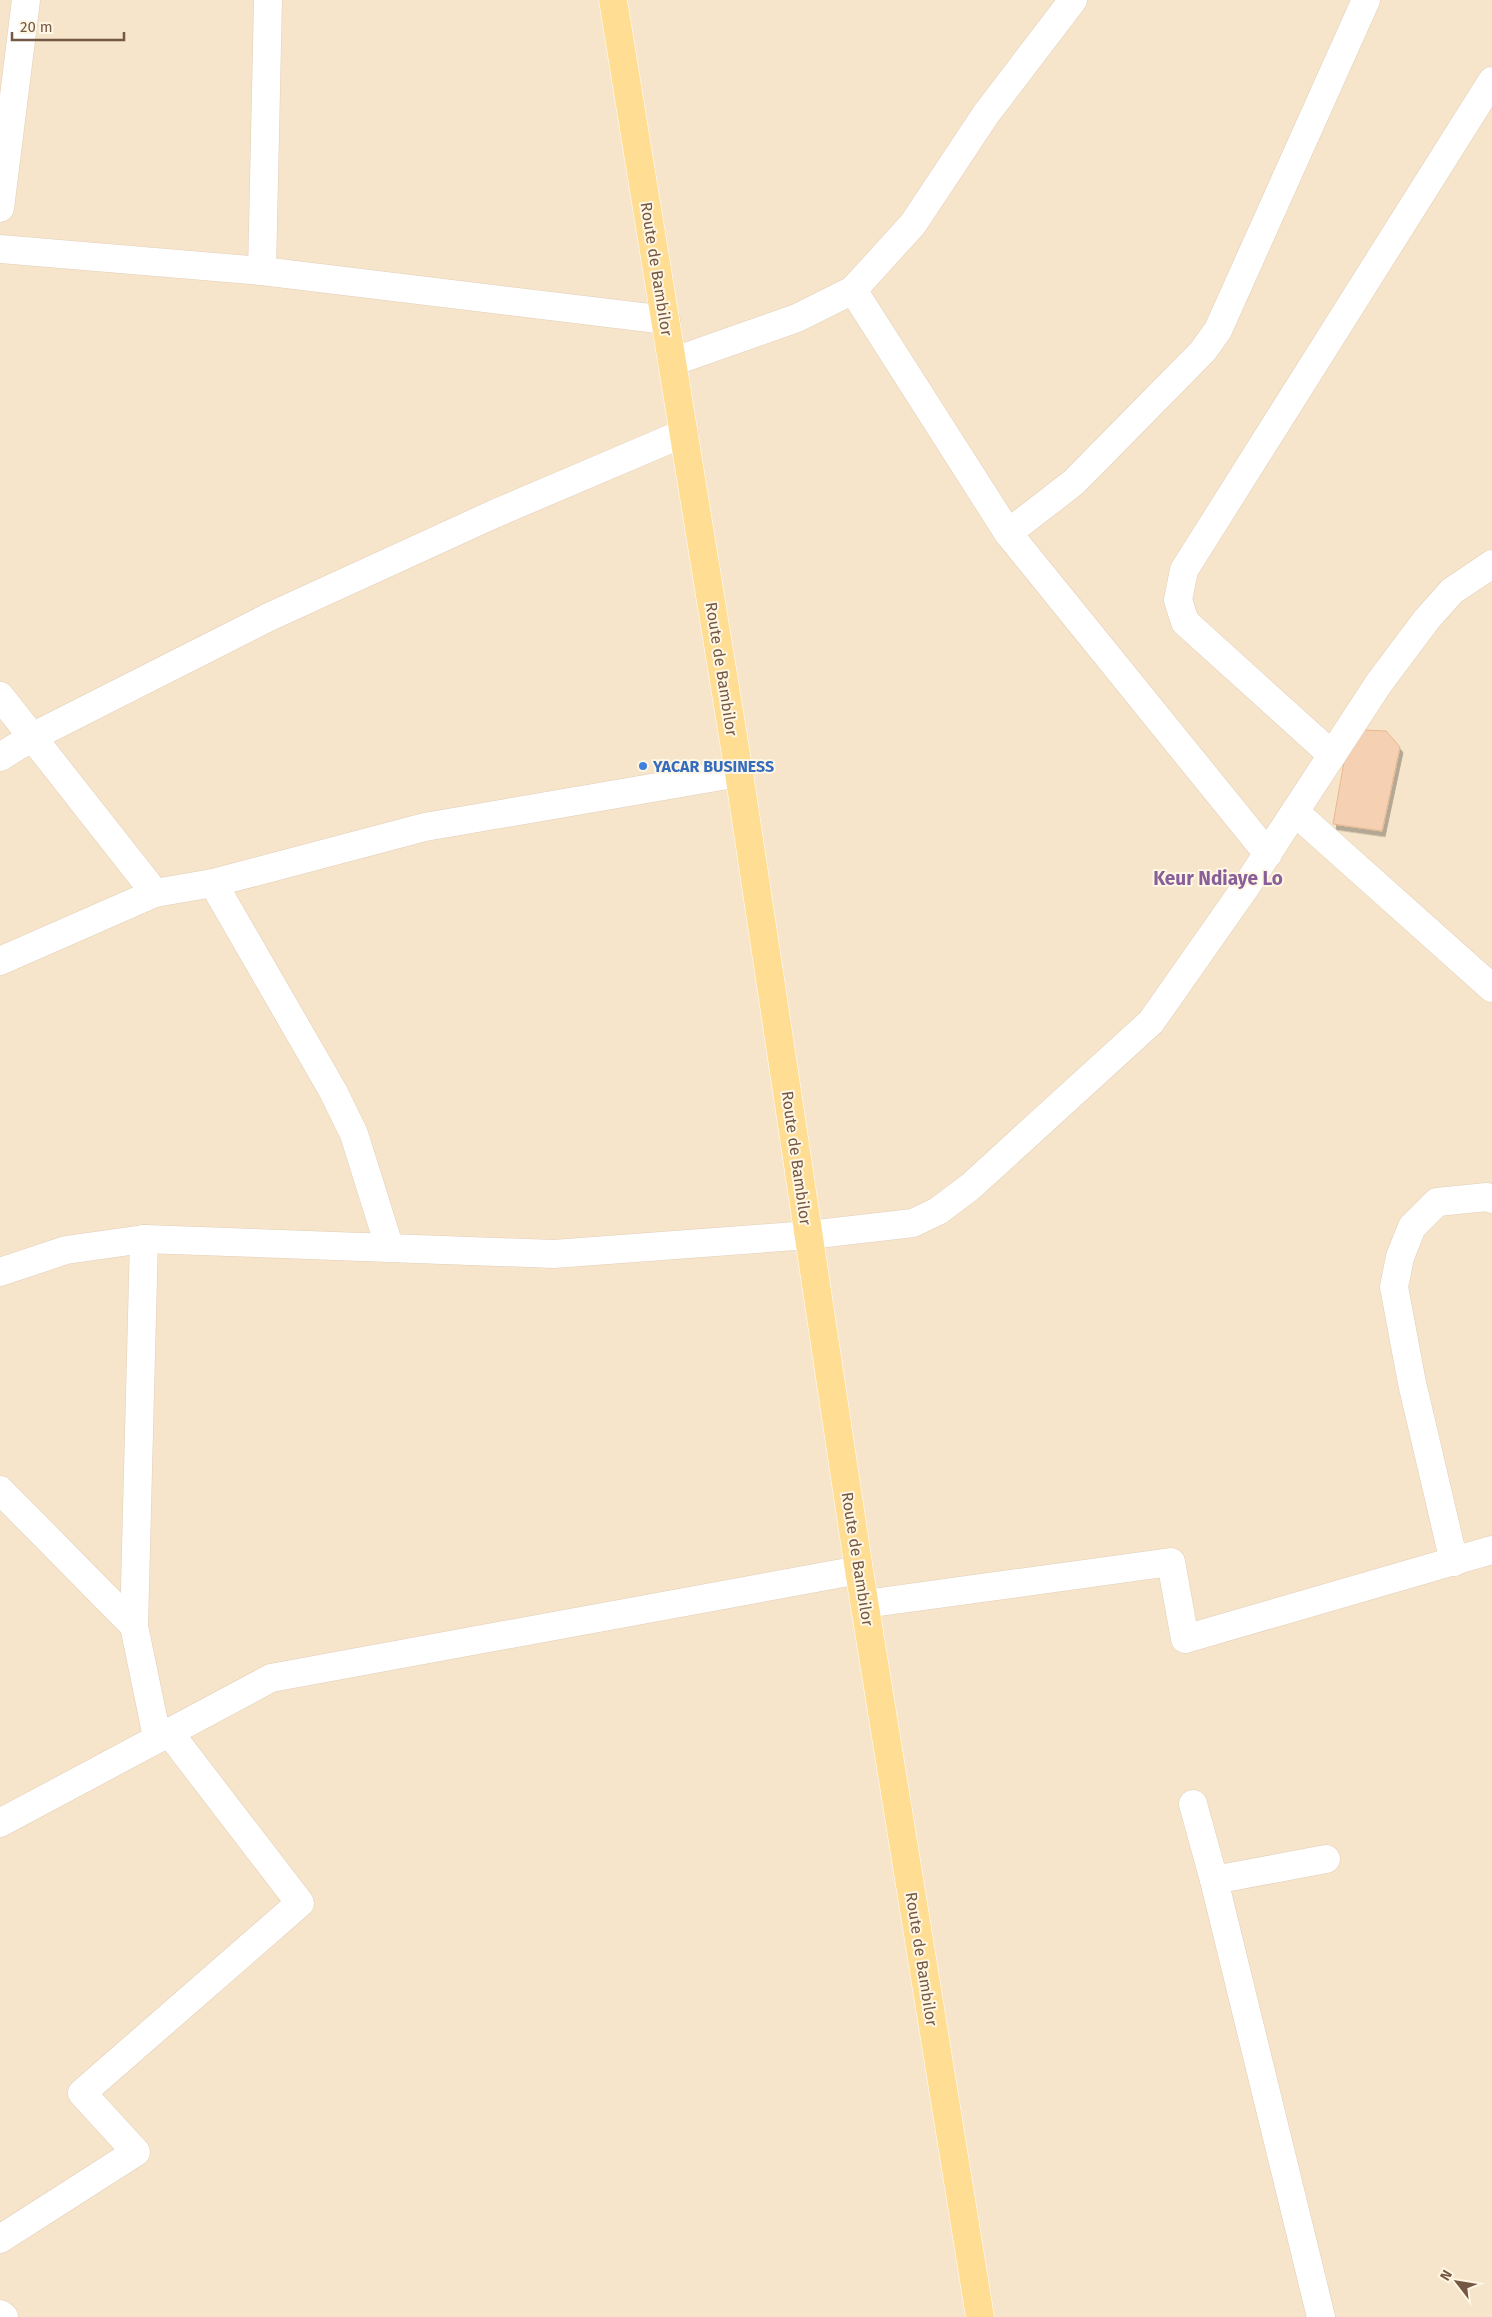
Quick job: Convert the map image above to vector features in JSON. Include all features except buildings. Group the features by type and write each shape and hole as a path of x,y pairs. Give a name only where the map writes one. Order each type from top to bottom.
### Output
{"main road":[{"name":"Route de Bambilor","path":"613,0 739,774 859,1570 980,2317"}],"street":[{"path":"0,208 26,0"},
{"path":"262,271 268,0"},
{"path":"672,362 797,318 853,290 913,224 986,114 1073,0"},
{"path":"1008,533 1074,482 1203,351 1218,330 1366,0"},
{"path":"1332,755 1185,622 1178,600 1184,570 1492,81"},
{"path":"0,249 262,271 666,320"},
{"path":"853,290 1008,533 1268,854"},
{"path":"0,757 34,736 268,617 494,514 684,433"},
{"path":"0,1272 66,1250 144,1239 389,1246 554,1254 808,1235 913,1224 938,1211 970,1188 1150,1022 1268,854 1379,683 1427,619 1452,591 1492,564"},
{"path":"0,696 34,736 155,893"},
{"path":"0,961 155,893 213,883 424,827 739,774"},
{"path":"1295,812 1492,988"},
{"path":"213,883 334,1091 354,1134 389,1246"},
{"path":"1454,1562 1412,1383 1394,1287 1400,1257 1412,1227 1437,1202 1487,1197 1492,1199"},
{"path":"0,2239 136,2152 82,2093 300,1903 163,1734 134,1626 144,1239"},
{"path":"0,1490 134,1626"},
{"path":"865,1604 1171,1562 1185,1639 1492,1550"},
{"path":"0,1823 163,1734 271,1678 859,1570"},
{"path":"1192,1804 1214,1880 1321,2317"},
{"path":"1214,1880 1326,1859"},
{"path":"0,2314 4,2317"}],"shaded area":[{"path":"0,0 1492,0 1492,2317 0,2317"}],"place":[{"name":"YACAR BUSINESS","path":"643,766"}],"district":[{"name":"Keur Ndiaye Lo","path":"1218,878"}]}
